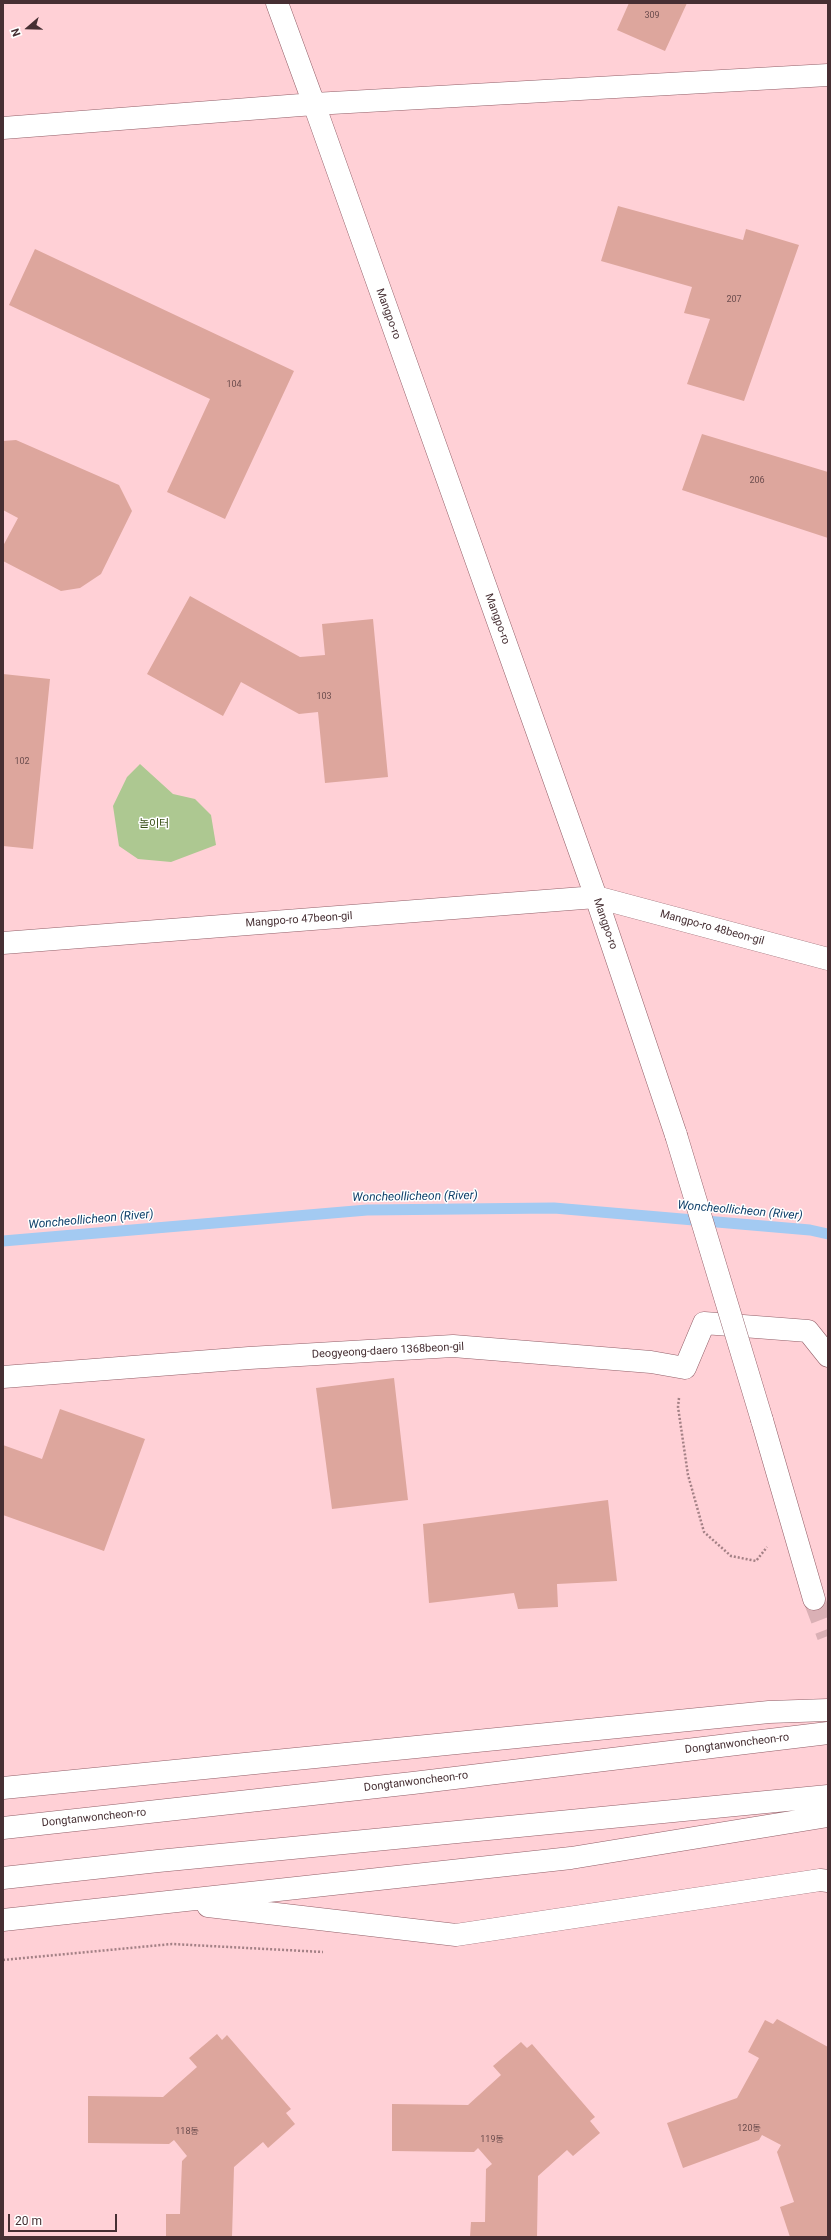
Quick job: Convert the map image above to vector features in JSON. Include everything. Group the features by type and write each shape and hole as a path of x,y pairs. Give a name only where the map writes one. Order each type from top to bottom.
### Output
{"main road":[{"name":"Mangpo-ro","path":"277,3 596,897 676,1135 814,1599"},
{"path":"3,128 314,104 828,75"},
{"name":"Mangpo-ro 47beon-gil","path":"3,943 596,897"},
{"name":"Mangpo-ro 48beon-gil","path":"596,897 828,959"},
{"path":"685,1368 704,1323 808,1332 828,1356"},
{"name":"Deogyeong-daero 1368beon-gil","path":"3,1377 249,1358 453,1346 651,1362 685,1368"},
{"path":"3,1788 769,1712 828,1710"},
{"name":"Dongtanwoncheon-ro","path":"3,1828 421,1782 828,1733"},
{"path":"3,1878 158,1861 828,1796"},
{"path":"3,1920 570,1858 828,1816"},
{"path":"169,1902 456,1935 820,1880 828,1881"}],"path":[{"path":"685,1368 678,1407 688,1475 704,1532 731,1556 756,1561 768,1546"},
{"path":"3,1960 172,1944 328,1953"}],"green space":[{"name":"놀이터","path":"140,764 173,794 195,799 211,815 216,845 171,862 138,859 119,846 113,806 127,777"}],"building":[{"path":"629,3 687,3 665,51 617,30"},
{"path":"618,206 743,240 746,229 799,245 744,401 687,384 710,319 684,313 692,287 601,261"},
{"path":"35,249 294,371 225,519 167,492 210,399 9,305"},
{"path":"702,434 828,472 828,538 682,490"},
{"path":"16,440 119,485 132,511 101,574 80,588 61,591 3,561 3,546 18,518 3,510 3,441"},
{"path":"190,596 300,657 325,655 322,624 373,619 388,777 325,783 318,712 299,714 241,682 223,716 147,674"},
{"path":"3,674 50,679 33,849 3,846"},
{"path":"394,1378 408,1500 332,1509 316,1388"},
{"path":"60,1409 145,1439 104,1551 3,1515 3,1445 42,1459"},
{"path":"608,1500 617,1581 557,1584 558,1607 518,1609 514,1593 429,1603 423,1524"},
{"path":"777,2019 828,2047 828,2237 790,2237 780,2207 794,2202 777,2152 781,2145 762,2135 759,2140 683,2168 667,2123 737,2098 759,2058 748,2052 765,2020 773,2024"},
{"path":"217,2034 222,2040 227,2035 291,2109 286,2113 295,2124 268,2148 263,2142 234,2167 232,2237 166,2237 166,2214 180,2214 182,2161 187,2156 174,2140 169,2144 88,2143 88,2096 163,2097 197,2067 189,2058"},
{"path":"521,2042 527,2048 532,2044 595,2117 590,2121 600,2133 573,2156 567,2150 538,2176 537,2237 470,2237 471,2222 485,2222 486,2169 492,2164 478,2148 474,2152 392,2151 392,2104 468,2105 501,2075 493,2066"}],"waterway":[{"name":"Woncheollicheon (River)","path":"3,1241 367,1210 554,1208 810,1230 828,1234"}],"tunnel":[{"path":"814,1599 828,1636"}]}
